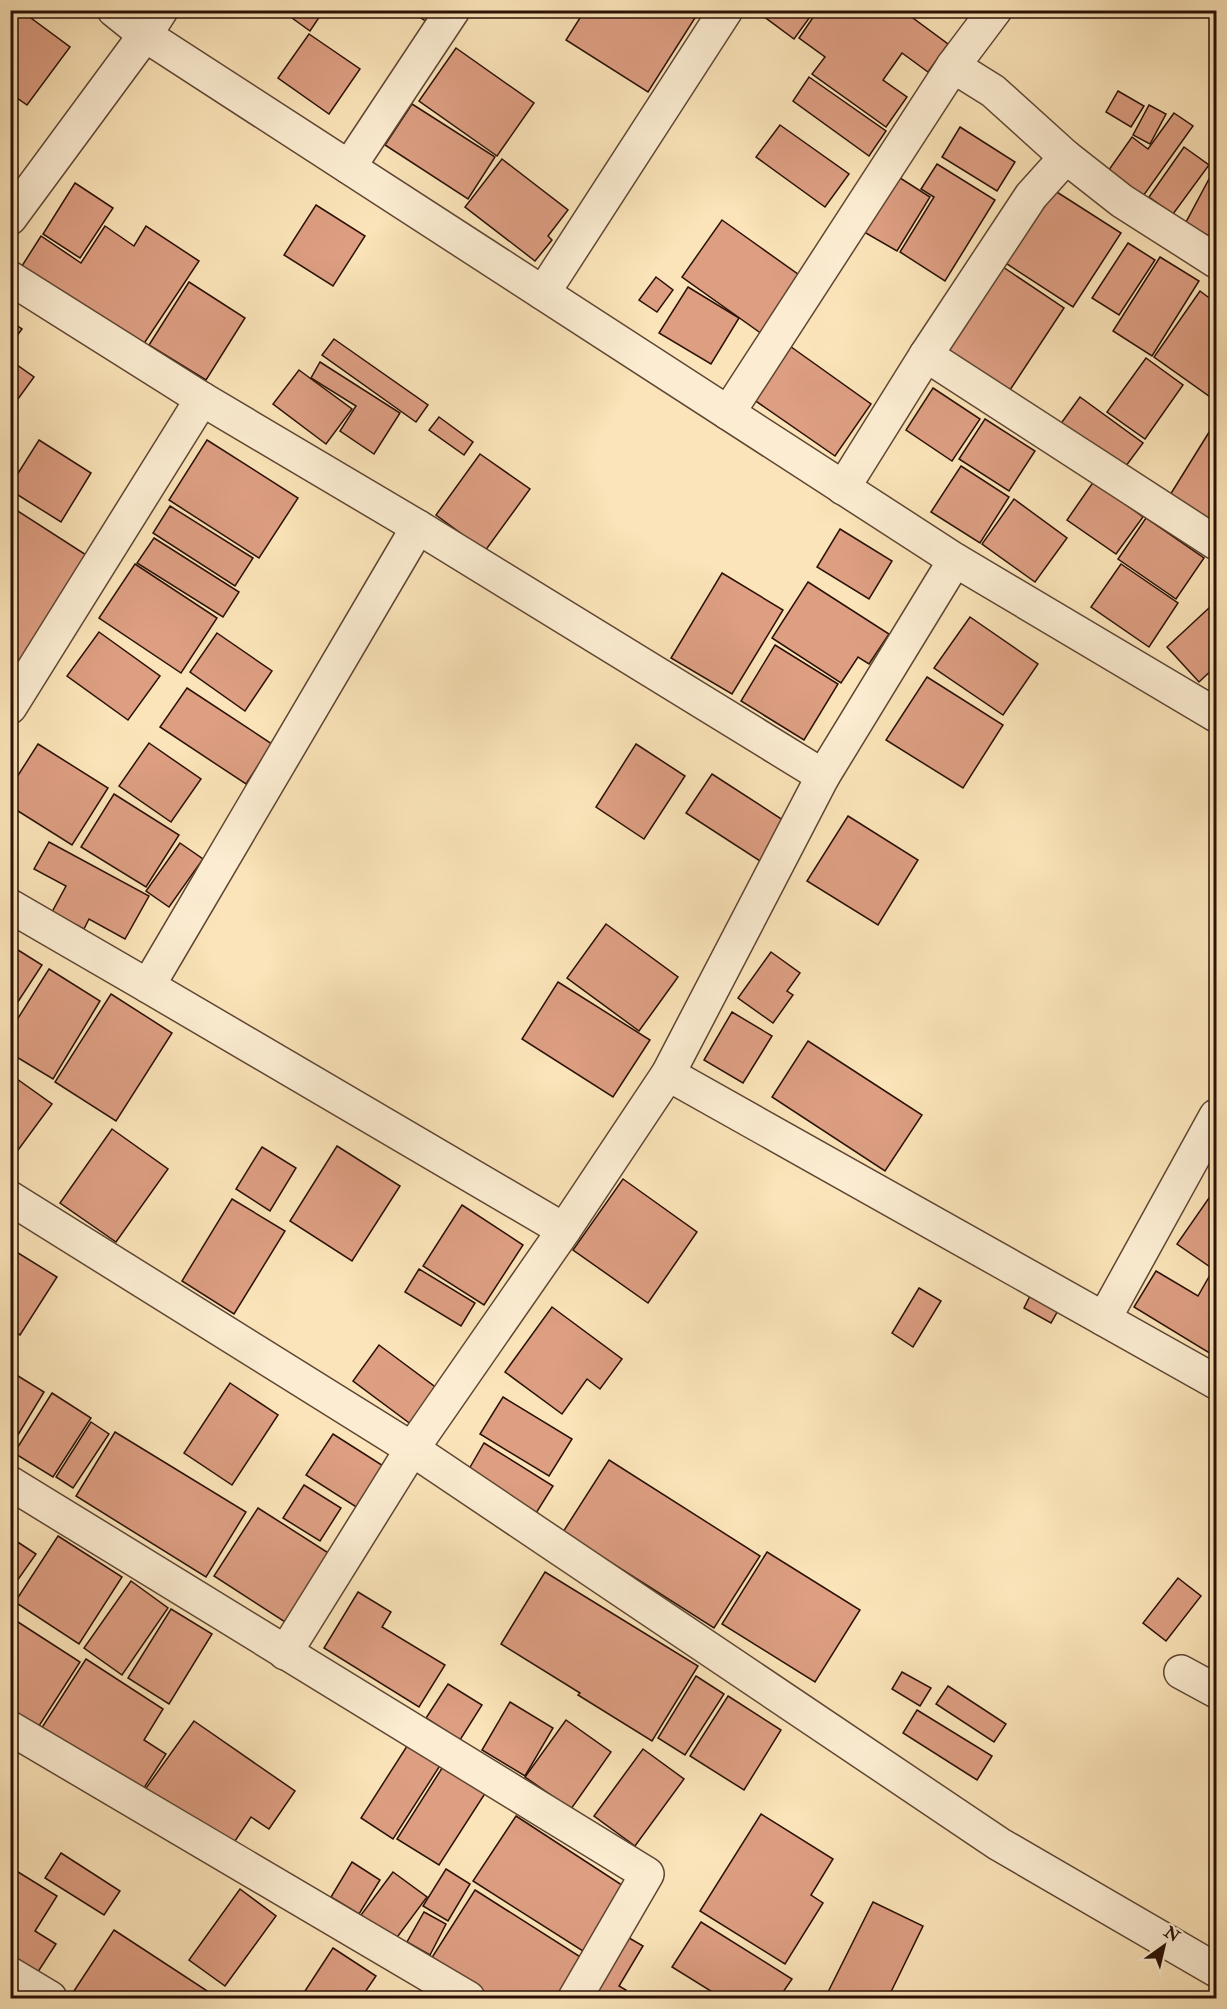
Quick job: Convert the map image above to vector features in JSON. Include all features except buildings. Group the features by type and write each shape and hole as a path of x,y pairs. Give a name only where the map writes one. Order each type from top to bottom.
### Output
{"street":[{"path":"114,10 153,23 349,167 955,560 1216,715"},
{"path":"349,167 453,10"},
{"path":"543,293 726,10"},
{"path":"728,413 953,66 995,10"},
{"path":"10,218 153,23"},
{"path":"953,66 993,91 1066,157 1122,201 1216,261"},
{"path":"843,488 926,355 1031,196 1066,157"},
{"path":"10,278 202,399 418,527 823,776"},
{"path":"926,355 1216,543"},
{"path":"10,707 202,399"},
{"path":"147,986 418,527"},
{"path":"285,1653 412,1449 564,1230 668,1074 823,776 955,560"},
{"path":"10,906 564,1230"},
{"path":"668,1074 1216,1382"},
{"path":"1104,1319 1216,1116"},
{"path":"10,1198 412,1449 999,1844 1216,1970"},
{"path":"10,1483 647,1874 575,1998"},
{"path":"1180,1672 1216,1691"},
{"path":"10,1728 468,1998"},
{"path":"10,1974 50,1998"}]}
